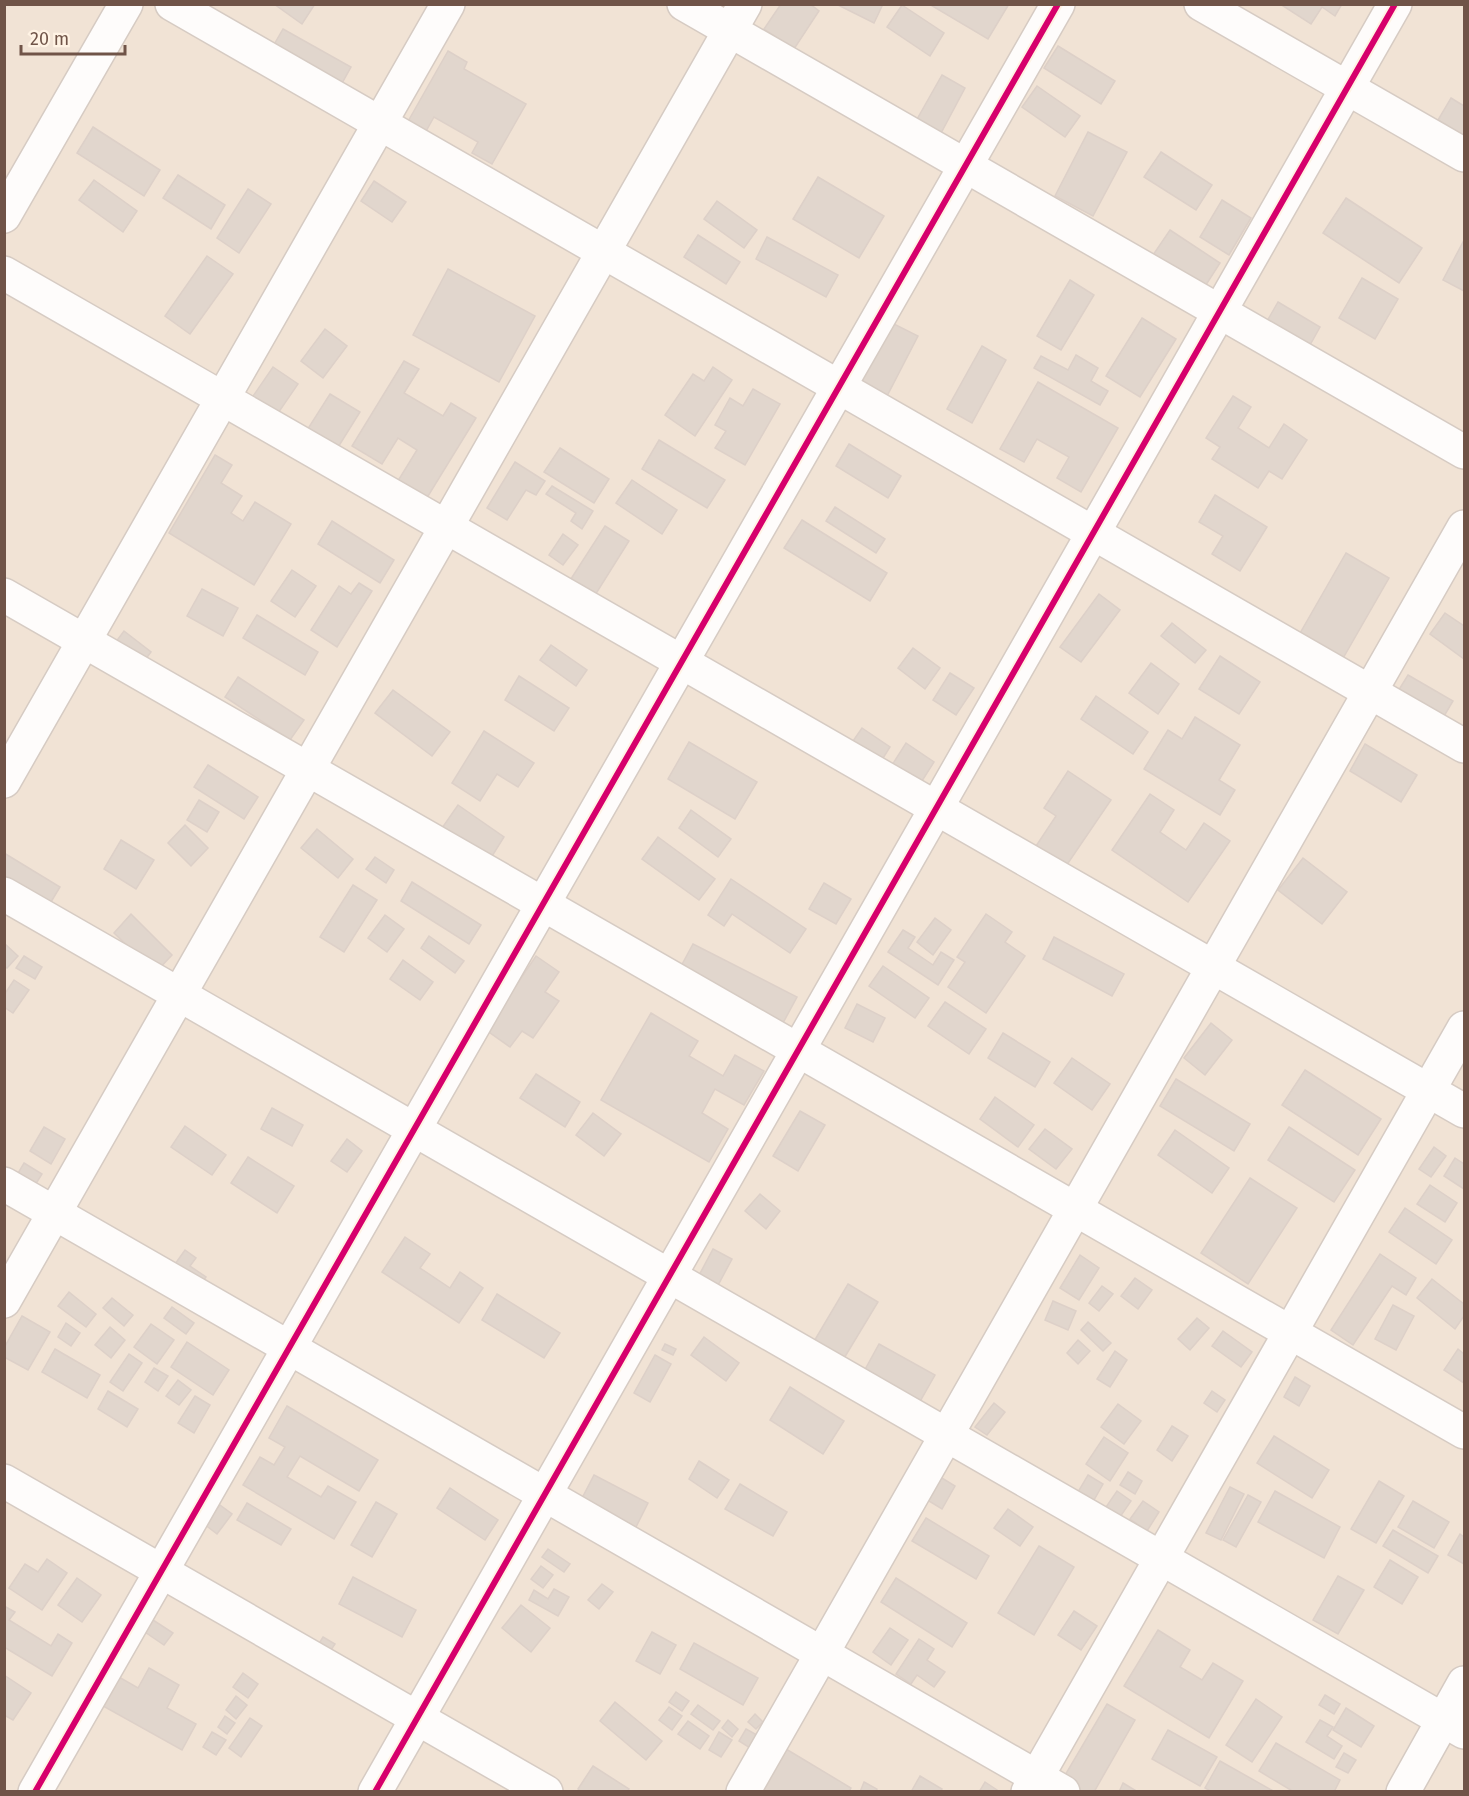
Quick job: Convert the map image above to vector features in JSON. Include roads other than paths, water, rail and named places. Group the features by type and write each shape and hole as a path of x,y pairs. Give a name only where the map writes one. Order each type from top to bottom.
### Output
{"street":[{"path":"4,216 126,4"},
{"path":"172,4 1464,746"},
{"path":"4,781 448,4"},
{"path":"684,4 737,18 966,166 1464,452"},
{"path":"35,1791 1058,4"},
{"path":"1201,4 1464,155"},
{"path":"375,1791 1395,4"},
{"path":"4,1301 737,18"},
{"path":"4,273 1464,1111"},
{"path":"742,1791 1464,527"},
{"path":"4,595 1464,1432"},
{"path":"4,894 1454,1726"},
{"path":"4,1184 822,1653 1043,1786 1162,1558 1464,1028"},
{"path":"4,1481 546,1791"},
{"path":"1403,1791 1454,1726 1464,1683"}]}
